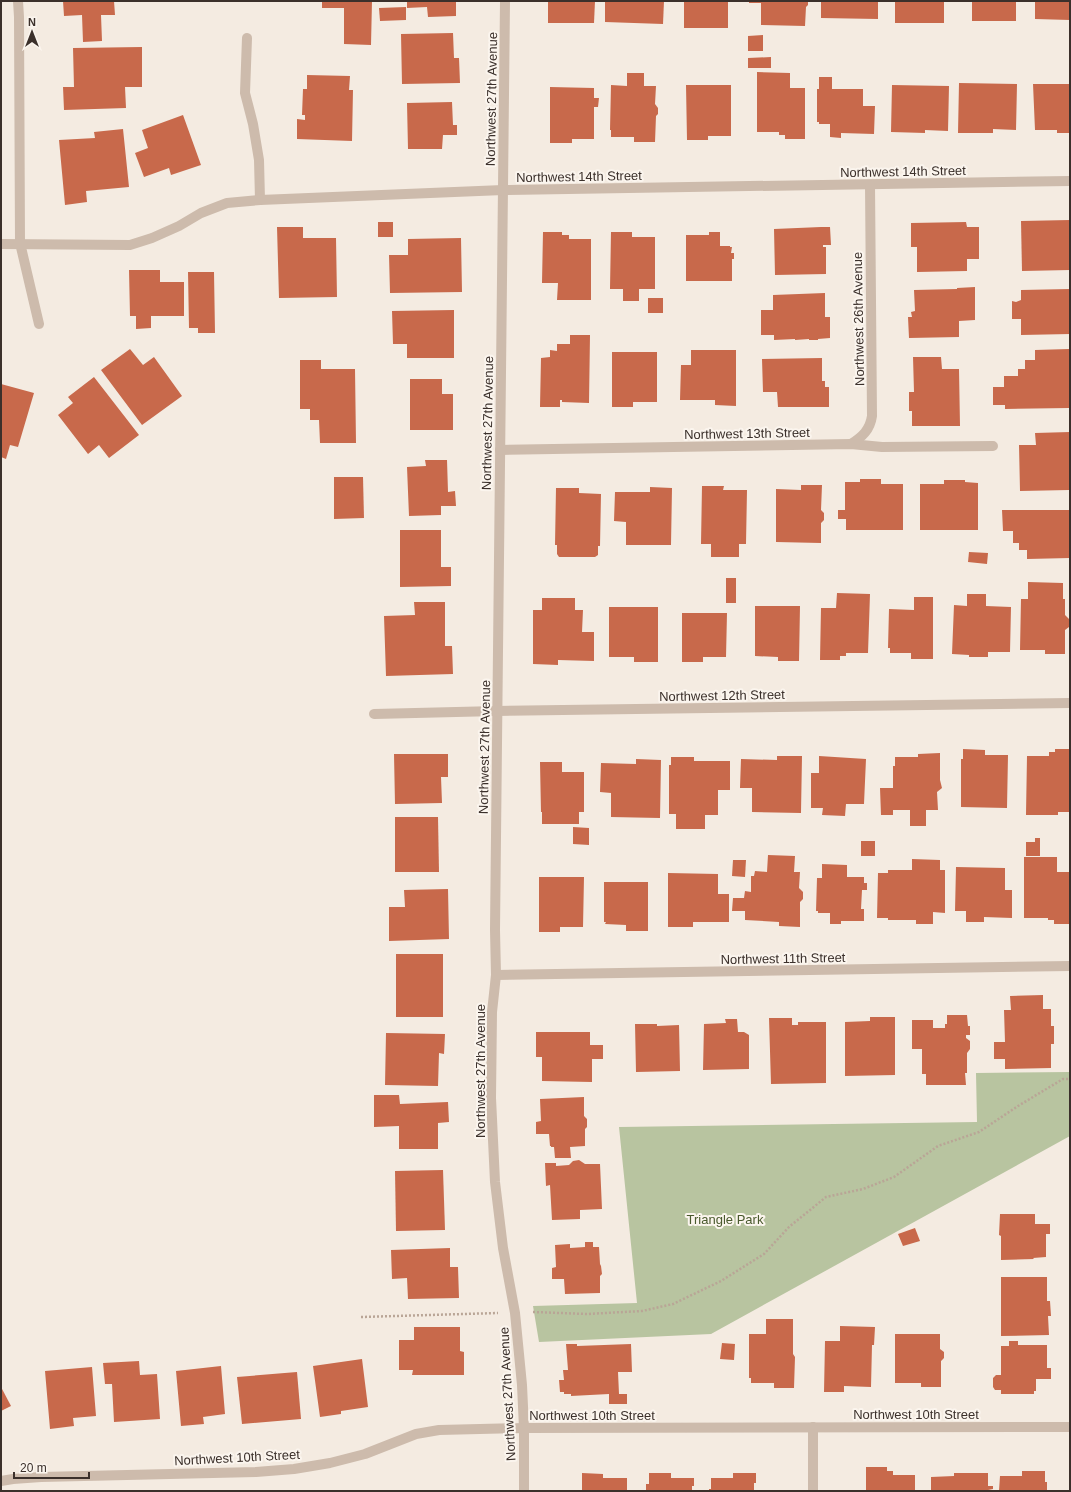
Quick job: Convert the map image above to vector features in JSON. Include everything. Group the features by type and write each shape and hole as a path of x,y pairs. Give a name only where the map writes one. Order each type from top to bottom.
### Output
{"street":[{"path":"18,1 20,243 39,324"},
{"name":"Northwest 27th Avenue","path":"505,1 497,711 496,975 492,1012 491,1098 495,1182 503,1248 515,1313 522,1385 524,1491"},
{"path":"247,38 245,93 254,124 259,160 260,200"},
{"name":"Northwest 14th Street","path":"1,244 130,245 152,238 179,226 201,213 227,203 260,200 503,190 1070,181"},
{"name":"Northwest 26th Avenue","path":"851,444 864,436 869,428 872,416 870,185"},
{"name":"Northwest 13th Street","path":"500,450 851,444 882,447 994,446"},
{"name":"Northwest 12th Street","path":"374,714 1070,703"},
{"name":"Northwest 11th Street","path":"496,975 1070,966"},
{"path":"813,1427 813,1491"},
{"name":"Northwest 10th Street","path":"1,1481 13,1478 256,1472 294,1469 330,1463 365,1454 416,1434 439,1430 524,1428 1070,1427"}],"path":[{"path":"361,1317 541,1312 587,1314 642,1311 673,1304 721,1281 764,1254 789,1227 826,1197 863,1189 894,1177 938,1146 979,1132 1062,1079 1070,1079"}],"green space":[{"name":"Triangle Park","path":"1070,1072 1070,1136 711,1334 539,1342 533,1306 637,1303 619,1127 977,1122 976,1073"}],"building":[{"path":"63,1 114,1 115,15 101,15 102,41 83,42 82,15 64,16"},
{"path":"322,1 372,1 371,45 344,44 344,8 322,8"},
{"path":"407,1 456,1 456,16 428,17 427,7 407,8"},
{"path":"548,1 595,1 594,23 548,23"},
{"path":"605,1 664,1 663,24 605,22"},
{"path":"684,1 728,1 728,28 684,28"},
{"path":"749,1 808,1 808,5 806,7 805,26 761,25 761,3 749,3"},
{"path":"821,1 878,1 878,19 821,18"},
{"path":"895,1 944,1 944,23 895,23"},
{"path":"972,1 1016,1 1016,21 972,21"},
{"path":"1035,1 1070,1 1070,20 1035,19"},
{"path":"406,7 406,20 380,21 379,8"},
{"path":"453,33 454,58 459,58 460,83 402,84 401,34"},
{"path":"763,35 763,51 748,51 748,36"},
{"path":"142,47 142,87 125,87 126,108 64,110 63,87 74,87 73,48"},
{"path":"771,57 771,68 748,68 748,58"},
{"path":"757,72 790,73 790,88 805,88 805,139 785,139 785,135 779,135 779,132 757,132"},
{"path":"627,73 644,73 644,86 656,86 655,104 658,108 658,114 656,116 655,142 634,142 634,137 611,137 611,85 627,86"},
{"path":"307,75 350,76 349,90 353,90 352,141 297,139 297,119 305,120 305,115 302,115 303,89 307,89"},
{"path":"819,77 832,77 832,89 863,89 863,106 875,106 874,134 841,133 841,138 830,137 830,124 819,124 819,122 817,122 817,89 819,89"},
{"path":"959,83 1017,84 1016,130 993,129 993,133 958,133"},
{"path":"1033,84 1070,84 1069,133 1057,133 1057,130 1035,130"},
{"path":"686,85 731,85 731,136 708,136 708,140 687,140"},
{"path":"892,85 949,86 948,131 925,130 925,133 891,132"},
{"path":"550,87 594,88 594,98 599,98 598,107 594,107 594,139 572,139 572,143 550,143"},
{"path":"452,102 453,125 457,125 457,135 443,135 442,149 408,149 407,103"},
{"path":"183,115 201,165 171,175 169,168 144,177 135,153 148,148 142,130"},
{"path":"123,129 129,187 86,191 87,202 65,205 59,140 95,138 94,132"},
{"path":"1070,220 1070,270 1022,271 1021,221"},
{"path":"378,222 393,222 393,237 378,237"},
{"path":"966,222 967,227 979,227 979,259 967,259 967,271 917,272 917,247 911,247 911,223"},
{"path":"277,227 303,227 303,238 336,238 337,297 279,298"},
{"path":"830,227 831,245 823,245 823,247 826,247 826,274 775,275 774,229"},
{"path":"543,232 562,232 562,235 569,235 569,239 591,239 591,300 557,300 558,283 542,283"},
{"path":"611,232 632,232 632,237 655,237 655,289 639,289 639,301 623,301 623,289 610,289"},
{"path":"709,232 720,232 720,246 732,247 731,253 734,253 734,259 732,259 732,281 686,281 686,235 709,235"},
{"path":"461,238 462,292 390,293 389,255 408,255 408,239"},
{"path":"129,270 160,270 160,282 184,282 184,316 151,316 151,328 136,329 136,316 130,316"},
{"path":"188,272 214,272 215,333 198,333 198,328 189,328"},
{"path":"975,287 975,320 959,321 959,337 909,338 908,317 912,317 911,312 915,311 914,290"},
{"path":"1070,289 1070,334 1021,335 1021,319 1012,319 1012,301 1016,302 1021,300 1021,290"},
{"path":"825,293 825,317 830,317 830,338 818,340 774,340 774,335 761,335 761,310 773,310 773,295"},
{"path":"648,298 663,298 663,313 648,313"},
{"path":"454,310 454,358 407,358 407,344 393,344 392,311"},
{"path":"570,335 590,335 589,403 562,402 562,400 560,400 560,407 540,407 541,358 550,357 550,350 557,351 557,344 570,344"},
{"path":"130,349 143,365 154,357 182,396 142,425 101,370"},
{"path":"1069,349 1069,408 1005,409 1005,405 993,405 993,387 1004,387 1004,376 1018,376 1018,369 1025,369 1025,360 1035,360 1035,350"},
{"path":"691,350 736,350 736,406 715,405 715,400 680,400 681,365 691,365"},
{"path":"612,352 657,352 657,402 633,402 633,407 612,407"},
{"path":"913,357 941,357 942,369 959,369 960,426 912,426 912,411 909,411 909,392 914,392"},
{"path":"822,358 822,381 825,381 825,387 829,387 829,407 778,407 777,392 763,392 762,359"},
{"path":"300,360 321,360 321,369 355,369 356,443 320,443 319,420 310,420 310,409 300,409"},
{"path":"94,377 139,435 109,458 99,445 88,454 58,415 73,403 68,397"},
{"path":"410,379 442,379 442,394 453,394 453,430 410,430"},
{"path":"1,384 34,393 18,447 10,445 6,459 1,457"},
{"path":"1070,432 1069,490 1020,491 1019,445 1036,445 1035,433"},
{"path":"425,460 447,460 448,492 455,491 456,506 441,506 441,515 409,516 407,467 426,466"},
{"path":"334,477 363,477 364,518 334,519"},
{"path":"860,479 881,479 881,484 903,484 903,530 846,530 846,519 838,519 838,510 845,510 845,482 860,482"},
{"path":"944,480 965,480 965,482 978,483 978,530 920,530 920,484 944,484"},
{"path":"801,485 822,485 821,510 824,513 824,520 821,523 821,543 776,542 776,489 801,490"},
{"path":"702,486 724,486 723,490 747,490 746,544 739,544 739,557 711,557 711,544 701,544"},
{"path":"650,487 672,488 671,545 626,545 626,522 614,521 615,492 650,492"},
{"path":"556,488 579,488 579,493 601,494 600,546 598,546 598,555 595,557 559,557 557,554 557,545 555,545"},
{"path":"1002,510 1070,510 1070,558 1027,559 1027,550 1019,550 1019,543 1013,543 1013,531 1003,531"},
{"path":"400,530 441,530 441,567 451,567 451,586 400,587"},
{"path":"969,552 988,553 987,564 968,562"},
{"path":"726,578 736,578 736,603 726,603"},
{"path":"1028,582 1063,583 1065,615 1069,619 1069,627 1065,630 1065,654 1045,654 1045,650 1020,650 1021,599 1028,599"},
{"path":"837,593 870,594 868,653 846,653 846,656 840,656 840,660 820,660 821,608 836,608"},
{"path":"967,594 986,594 986,606 1011,607 1010,652 988,652 988,657 969,657 969,655 952,654 954,605 967,606"},
{"path":"914,597 933,597 933,659 911,659 911,653 890,653 890,648 888,648 889,609 914,610"},
{"path":"542,598 575,598 575,610 583,610 582,632 594,632 594,661 558,660 558,665 533,664 533,610 542,610"},
{"path":"414,602 445,602 445,646 452,646 453,674 386,676 384,616 415,615"},
{"path":"755,606 800,606 799,661 778,661 778,657 755,656"},
{"path":"609,607 658,607 658,662 634,662 634,657 609,657"},
{"path":"682,613 727,613 726,657 703,657 703,662 682,662"},
{"path":"963,749 985,750 985,755 1008,755 1007,808 961,807 961,759 963,759"},
{"path":"1055,749 1070,749 1070,812 1058,812 1058,815 1026,815 1027,756 1049,756 1049,752 1055,752"},
{"path":"940,753 940,780 942,788 937,792 938,810 926,810 926,826 910,826 910,810 893,810 893,815 881,815 880,788 893,788 893,766 895,766 895,757 918,757 918,754"},
{"path":"394,754 448,754 448,777 441,777 442,803 395,804"},
{"path":"777,756 802,756 801,813 752,812 752,788 740,788 741,759 777,760"},
{"path":"819,756 866,759 864,804 846,804 845,816 822,815 823,808 811,808 811,773 819,773"},
{"path":"671,757 694,757 694,761 730,761 730,790 718,790 718,815 705,815 705,829 676,829 676,814 669,814 669,765 671,765"},
{"path":"636,759 661,760 660,818 611,817 611,793 600,792 601,763 636,764"},
{"path":"540,762 562,762 562,772 584,772 584,812 579,812 579,824 542,824"},
{"path":"395,817 438,817 439,872 395,872"},
{"path":"573,827 589,828 589,845 573,844"},
{"path":"1035,838 1040,838 1040,856 1026,856 1026,842 1035,842"},
{"path":"861,841 875,841 875,856 861,856"},
{"path":"768,855 795,856 794,872 800,872 799,888 803,892 803,899 800,902 800,927 779,926 779,922 745,920 745,911 732,911 733,898 744,898 745,891 751,892 751,876 754,876 755,871 767,872"},
{"path":"1024,857 1057,857 1057,872 1070,872 1070,924 1054,924 1054,920 1048,920 1048,918 1024,918"},
{"path":"912,859 940,860 940,870 945,870 945,913 933,912 933,924 916,924 916,920 888,920 888,918 877,918 878,873 888,873 888,870 912,870"},
{"path":"733,860 746,860 745,877 732,876"},
{"path":"822,864 847,865 847,877 864,877 864,883 867,883 867,890 862,890 861,909 864,909 864,921 841,921 841,924 830,924 830,913 818,913 818,911 816,911 817,878 822,878"},
{"path":"956,867 1005,868 1005,890 1012,890 1012,918 984,917 984,922 966,922 966,911 955,911"},
{"path":"668,873 718,874 718,894 729,894 729,922 693,922 693,927 668,927"},
{"path":"539,877 584,877 583,927 560,927 560,932 539,932"},
{"path":"604,882 648,882 648,931 626,931 626,925 605,924"},
{"path":"448,889 449,939 389,941 389,907 405,907 404,890"},
{"path":"396,954 443,954 443,1017 396,1017"},
{"path":"1043,995 1043,1009 1051,1009 1051,1026 1054,1026 1054,1044 1051,1044 1051,1068 1005,1069 1005,1059 994,1059 994,1042 1005,1042 1004,1010 1011,1010 1010,996"},
{"path":"947,1015 967,1015 968,1026 970,1026 970,1035 966,1035 966,1038 970,1041 970,1049 967,1053 967,1073 965,1073 966,1085 926,1085 926,1074 922,1074 922,1049 912,1049 912,1020 933,1020 933,1028 945,1028 945,1024 947,1024"},
{"path":"870,1017 895,1017 895,1075 845,1076 845,1022 870,1021"},
{"path":"769,1018 792,1018 792,1025 798,1025 798,1022 826,1022 826,1083 771,1084"},
{"path":"725,1019 737,1019 738,1032 744,1032 749,1035 749,1069 703,1070 704,1024 726,1023"},
{"path":"635,1024 657,1024 657,1026 679,1025 680,1071 636,1072"},
{"path":"536,1032 590,1032 590,1045 603,1045 603,1059 592,1059 592,1082 542,1081 542,1057 536,1057"},
{"path":"386,1033 445,1034 444,1054 439,1053 438,1086 385,1085"},
{"path":"374,1095 399,1095 400,1104 448,1102 449,1122 438,1123 438,1149 399,1149 399,1126 374,1127"},
{"path":"584,1097 584,1116 587,1119 587,1127 585,1129 585,1146 570,1147 571,1158 555,1158 554,1147 550,1146 549,1134 536,1134 536,1122 541,1121 540,1099"},
{"path":"579,1160 585,1164 600,1164 602,1209 580,1210 580,1219 552,1220 550,1185 546,1186 545,1163 556,1163 556,1166 569,1165 573,1161"},
{"path":"443,1170 445,1230 396,1231 395,1171"},
{"path":"1000,1214 1035,1214 1035,1224 1050,1224 1050,1234 1046,1234 1046,1257 1001,1260 1001,1236 999,1235"},
{"path":"915,1228 920,1241 903,1246 898,1234"},
{"path":"585,1242 593,1242 593,1247 599,1247 602,1274 600,1276 600,1293 565,1294 564,1279 552,1279 552,1268 556,1267 555,1245 570,1244 570,1248 585,1247"},
{"path":"450,1248 450,1267 458,1267 459,1298 408,1299 407,1278 392,1279 391,1250"},
{"path":"1001,1277 1047,1277 1047,1301 1050,1301 1051,1316 1048,1316 1049,1335 1001,1336"},
{"path":"766,1319 793,1319 793,1354 795,1357 794,1388 774,1388 774,1383 751,1383 751,1378 749,1378 749,1334 766,1334"},
{"path":"840,1326 875,1327 874,1345 872,1345 871,1387 844,1386 844,1392 824,1392 825,1341 840,1341"},
{"path":"414,1327 460,1327 460,1351 464,1352 464,1375 412,1375 413,1370 399,1370 399,1340 414,1340"},
{"path":"895,1334 940,1334 940,1349 944,1352 944,1358 941,1361 941,1387 921,1387 921,1383 895,1383"},
{"path":"1009,1341 1018,1341 1018,1345 1047,1345 1047,1368 1051,1368 1051,1379 1036,1379 1036,1391 1034,1391 1034,1394 1001,1394 1001,1390 995,1390 993,1387 993,1378 996,1375 1001,1375 1001,1346 1009,1346"},
{"path":"722,1343 735,1344 734,1360 720,1359"},
{"path":"566,1344 577,1344 577,1346 631,1344 632,1372 618,1372 619,1394 627,1394 627,1404 609,1404 609,1394 571,1396 571,1394 564,1394 564,1392 560,1392 559,1380 564,1380 563,1370 568,1370"},
{"path":"362,1359 368,1407 341,1411 341,1414 320,1417 313,1366"},
{"path":"139,1361 140,1375 157,1374 160,1419 114,1422 112,1384 105,1384 103,1363"},
{"path":"221,1366 225,1414 203,1417 204,1424 181,1426 176,1371"},
{"path":"92,1367 96,1416 73,1418 74,1426 50,1429 45,1371"},
{"path":"297,1372 301,1419 242,1424 237,1377"},
{"path":"1,1387 11,1406 1,1411"},
{"path":"866,1467 887,1467 887,1471 893,1471 893,1475 915,1475 915,1491 866,1491"},
{"path":"1022,1471 1045,1471 1047,1491 999,1491 1000,1476 1022,1476"},
{"path":"582,1473 603,1474 603,1478 627,1478 627,1491 582,1491"},
{"path":"649,1473 671,1473 671,1478 694,1478 694,1486 692,1486 692,1491 646,1491 646,1484 649,1484"},
{"path":"733,1473 756,1473 754,1491 709,1491 709,1489 711,1489 711,1478 733,1478"},
{"path":"954,1473 988,1473 988,1486 993,1486 993,1489 988,1491 931,1491 931,1477 954,1476"}]}
